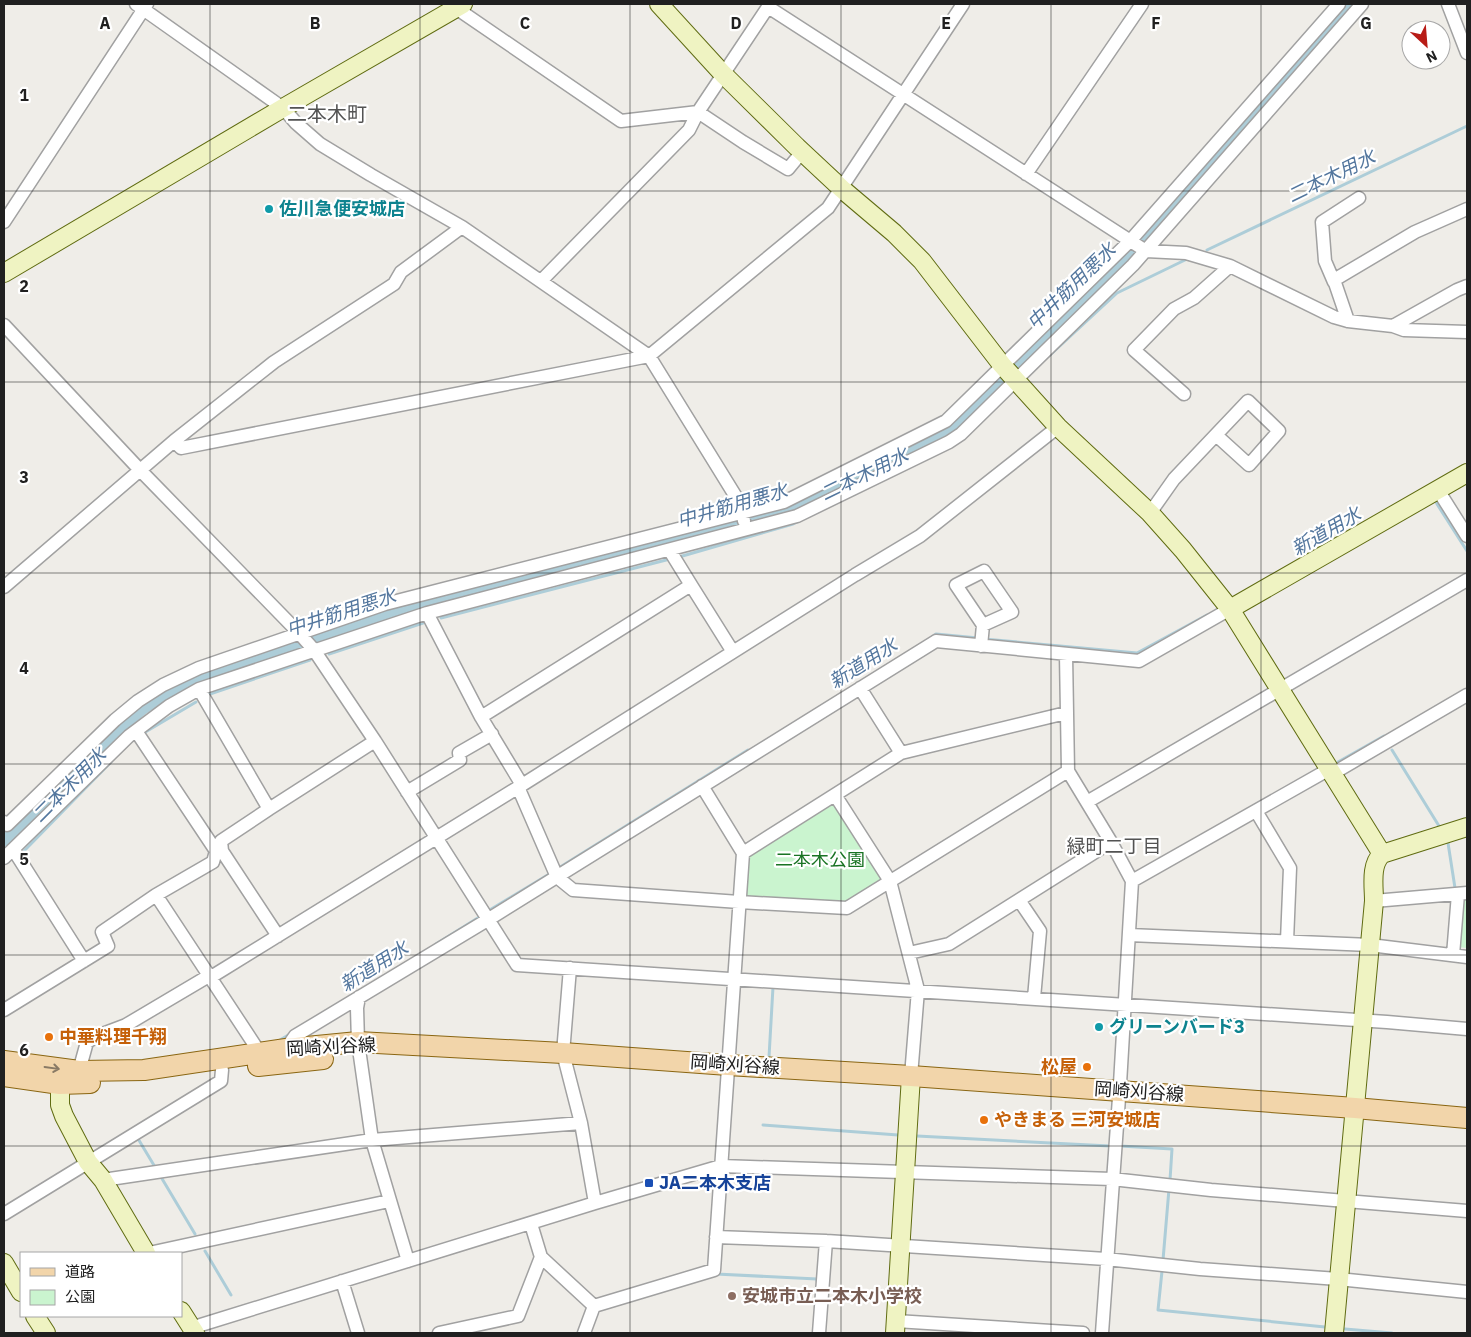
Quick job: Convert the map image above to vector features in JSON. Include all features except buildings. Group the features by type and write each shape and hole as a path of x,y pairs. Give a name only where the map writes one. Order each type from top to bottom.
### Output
{"main road":[{"name":"岡崎刈谷線","path":"4,1076 60,1084 132,1082 359,1048"},
{"name":"岡崎刈谷線","path":"4,1060 79,1071 144,1070 286,1049 359,1048 910,1083 1354,1115 1467,1118"},
{"name":"岡崎刈谷線","path":"1354,1115 1467,1132"}],"street":[{"path":"658,4 723,74 802,152 922,261 1009,372 1058,427 1150,513 1183,550 1230,609 1382,854"},
{"path":"174,441 181,448 649,356 828,208 963,4"},
{"path":"1026,174 1142,4"},
{"path":"84,961 8,854 132,733 169,706 199,689 314,650 428,614 797,516 948,442 961,434 1009,372 1130,241 1339,4"},
{"path":"5,825 115,720 138,701 164,685 199,668 385,604 784,502 946,421 1009,372 1133,265 1362,4"},
{"path":"1448,4 1467,53"},
{"path":"4,222 142,5 283,108 296,123 320,144 462,227 649,356 741,505 747,530"},
{"path":"541,281 688,130 769,5 904,95 1146,251 1186,253 1230,266 1334,317 1348,321 1393,326 1404,330 1467,332"},
{"path":"4,273 460,6 622,121 698,112 788,169 802,152"},
{"path":"1348,321 1325,261 1322,222 1359,198"},
{"path":"1334,282 1334,280 1415,232 1467,209"},
{"path":"4,588 174,441 274,362 394,284 401,272 462,227"},
{"path":"1184,394 1134,350 1174,309 1194,298 1230,266"},
{"path":"1393,326 1467,286"},
{"path":"4,325 140,470 314,650 376,741 517,965 1126,1004 1467,1029"},
{"path":"1150,513 1174,479 1248,401 1279,431 1248,465 1216,435"},
{"path":"79,1071 87,1042 97,1036 126,1026 206,977 211,977 920,536 1058,427"},
{"path":"286,1049 295,1036 489,919 936,641 982,637 1066,655 1139,661 1467,472"},
{"path":"1438,490 1467,536"},
{"path":"670,551 733,652"},
{"path":"984,571 1012,612 982,637 956,585 984,571"},
{"path":"1087,802 1467,580"},
{"path":"481,717 692,585"},
{"path":"428,614 481,717 520,786 557,877 573,890 847,908 1068,771"},
{"path":"1066,655 1068,771 1132,881 1126,1004 1102,1333"},
{"path":"860,688 901,753"},
{"path":"199,689 269,809"},
{"path":"1132,881 1326,771 1337,771 1467,695"},
{"path":"743,853 901,753 1066,713"},
{"path":"115,720 132,733 219,851 278,936"},
{"path":"407,792 460,760 459,753 492,734"},
{"path":"4,1010 108,946 102,932 156,895 213,862 219,851 221,841 376,741"},
{"path":"594,1306 714,1270 743,853 702,786"},
{"path":"835,794 890,881 918,990 910,1083 906,1173 899,1247 895,1327 1083,1333"},
{"path":"1256,811 1290,868 1287,941"},
{"path":"1334,1333 1374,901 1374,864 1382,854 1467,827"},
{"path":"909,953 949,944 1111,842"},
{"path":"1374,901 1463,893 1453,955"},
{"path":"156,895 260,1053"},
{"path":"1019,900 1040,931 1034,998"},
{"path":"1129,935 1370,945 1467,957"},
{"path":"570,968 565,1060 581,1123 595,1203"},
{"path":"359,997 356,1008 359,1048 372,1140 408,1261"},
{"path":"4,1214 221,1081 222,1070"},
{"path":"60,1084 60,1105 88,1162 102,1180 146,1252"},
{"path":"102,1180 372,1140 581,1123"},
{"path":"182,1313 193,1330 342,1280 721,1166 1112,1179 1210,1190 1467,1211"},
{"path":"152,1252 389,1200"},
{"path":"530,1224 541,1257 594,1306"},
{"path":"716,1237 826,1241 1106,1259 1467,1292"},
{"path":"819,1333 826,1241"},
{"path":"439,1333 518,1316 541,1257"},
{"path":"4,1263 16,1287"},
{"path":"342,1280 358,1333"},
{"path":"584,1333 594,1306"},
{"path":"36,1317 46,1333"}],"green space":[{"name":"二本木公園","path":"831,804 835,805 881,877 880,882 846,904 749,898 745,894 747,859 750,854"},
{"path":"1463,898 1467,898 1467,948 1458,947"}],"waterway":[{"name":"中井筋用悪水","path":"4,841 111,736 143,709 168,693 200,677 392,613 788,510 947,431 1133,251 1349,4"},
{"name":"二本木用水","path":"1207,250 1467,126"},
{"name":"二本木用水","path":"1049,356 1117,293 1185,260"},
{"path":"1435,499 1467,551"},
{"name":"二本木用水","path":"679,557 799,521"},
{"name":"二本木用水","path":"441,618 670,559"},
{"name":"新道用水","path":"984,639 1137,653 1207,615"},
{"name":"二本木用水","path":"329,654 423,623"},
{"name":"新道用水","path":"932,637 936,634 978,638"},
{"name":"二本木用水","path":"207,695 310,660"},
{"name":"二本木用水","path":"142,734 196,702"},
{"path":"1338,762 1384,736"},
{"name":"新道用水","path":"557,869 748,750"},
{"path":"1392,750 1439,826"},
{"name":"二本木用水","path":"24,851 111,762"},
{"path":"1448,843 1455,888"},
{"name":"新道用水","path":"488,911 551,873"},
{"name":"新道用水","path":"436,944 481,916"},
{"path":"769,1057 773,987"},
{"name":"新道用水","path":"280,1040 290,1034"},
{"path":"763,1125 898,1135"},
{"path":"917,1136 1110,1146"},
{"path":"137,1137 155,1167"},
{"path":"1120,1146 1172,1149 1170,1180"},
{"path":"161,1177 195,1234"},
{"path":"1163,1260 1169,1189"},
{"path":"205,1251 231,1295"},
{"path":"1162,1271 1158,1310 1325,1327"},
{"path":"716,1274 817,1279 817,1281"},
{"path":"1345,1329 1392,1333"}],"place":[{"name":"佐川急便安城店","path":"269,209"},
{"name":"グリーンバード3","path":"1099,1027"},
{"name":"中華料理千翔","path":"49,1037"},
{"name":"松屋","path":"1087,1067"},
{"name":"やきまる 三河安城店","path":"984,1120"},
{"name":"JA二本木支店","path":"649,1183"},
{"name":"安城市立二本木小学校","path":"732,1296"}],"district":[{"name":"二本木町","path":"327,114"},
{"name":"緑町二丁目","path":"1114,846"}]}
